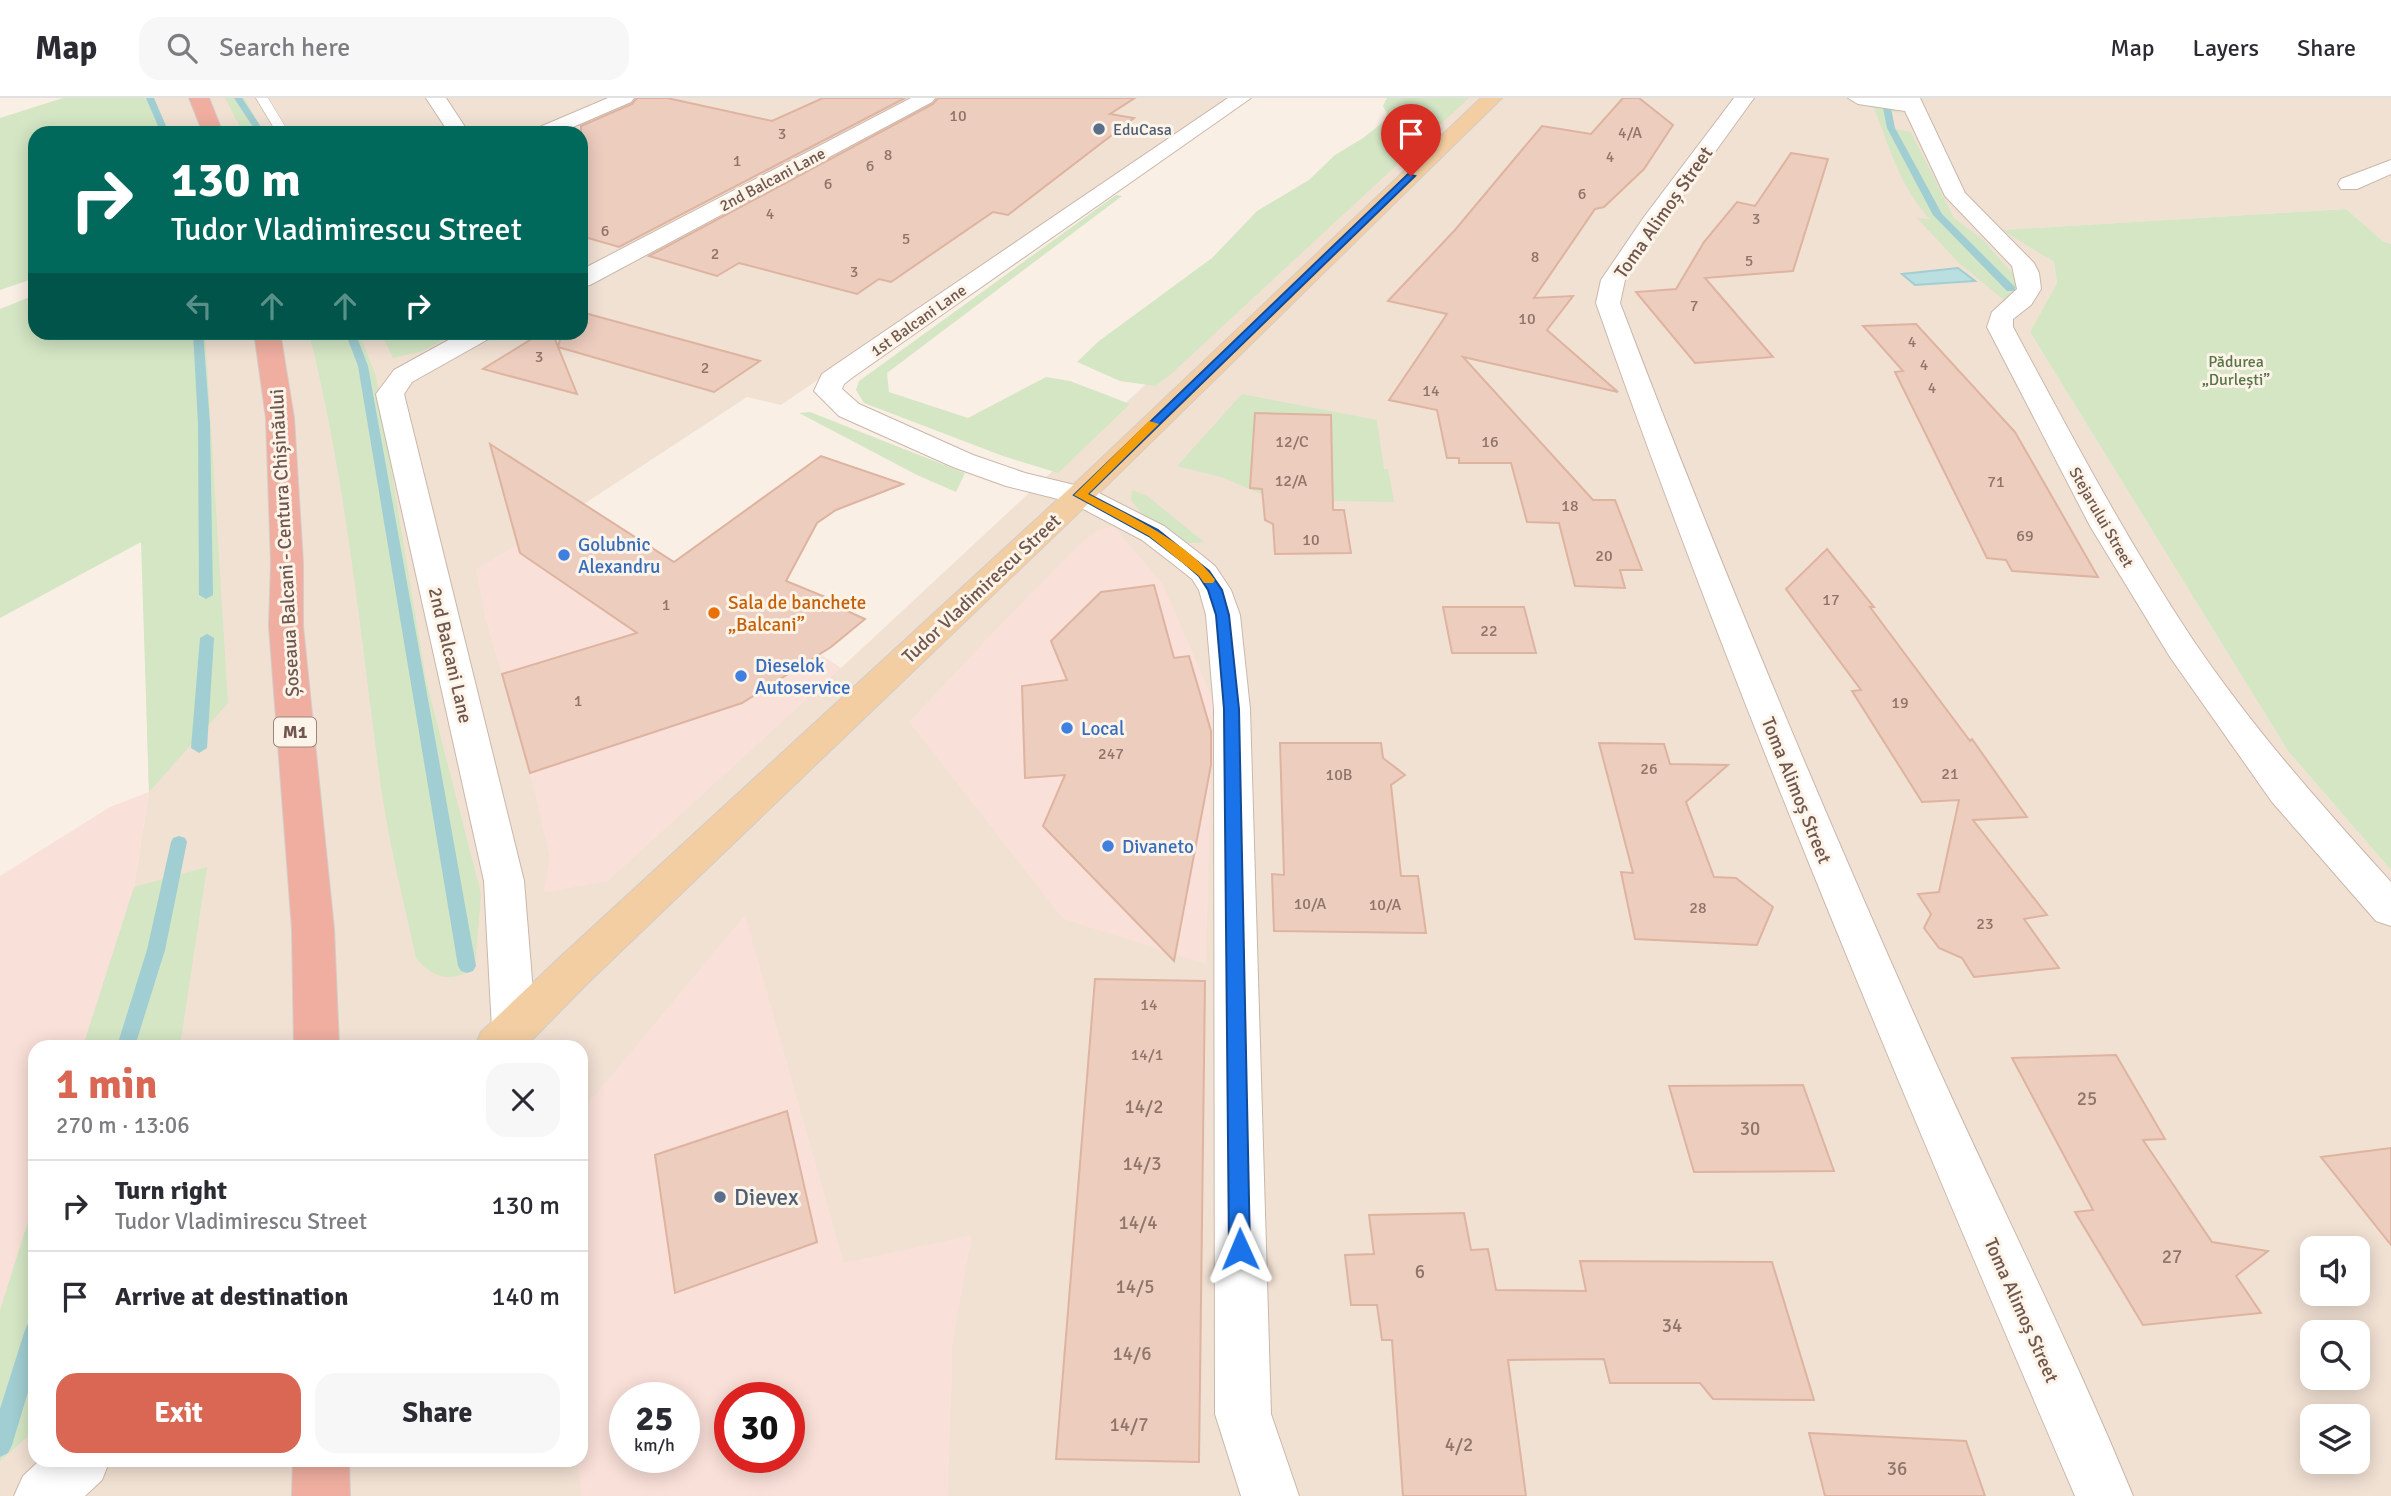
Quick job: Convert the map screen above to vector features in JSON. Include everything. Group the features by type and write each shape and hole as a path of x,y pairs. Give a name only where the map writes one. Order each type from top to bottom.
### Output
{"highway":[{"path":"199,98 210,126"},
{"name":"Șoseaua Balcani - Centura Chișinăului","path":"268,340 280,418 288,562 286,626 313,929 317,1040"},
{"path":"321,1467 321,1496"}],"main road":[{"name":"Tudor Vladimirescu Street","path":"506,1038 575,969 1080,495 1492,98"}],"street":[{"path":"436,98 454,126"},
{"path":"558,126 624,98"},
{"name":"2nd Balcani Lane","path":"588,276 925,98"},
{"name":"1st Balcani Lane","path":"1080,495 1016,480 963,461 849,410 828,391 832,380 1241,98"},
{"name":"Toma Alimoș Street","path":"1744,98 1613,280 1608,303 1736,639 1859,940 2104,1496"},
{"name":"Stejarului Street","path":"1863,99 1906,103 1956,196 2022,263 2029,275 2031,287 2027,296 2001,317 2000,327 2105,526 2182,649 2286,792 2391,910"},
{"path":"2349,184 2391,166"},
{"name":"2nd Balcani Lane","path":"468,340 403,376 390,394 504,881 506,1038"},
{"path":"1080,495 1153,533 1196,566 1215,590 1223,615 1232,721 1243,1414 1270,1496"},
{"path":"43,1496 74,1467"}],"lane":[{"path":"262,98 279,126"}],"shaded area":[{"path":"101,98 1230,98 781,405 747,397 584,504 841,668 1453,98 2391,98 2391,244 2383,241 2346,209 2004,230 2054,262 2057,283 2030,332 2288,751 2391,870 2391,1496 0,1496 0,1310 28,1221 28,1467 588,1467 588,1040 85,1040 134,887 149,792 136,340 588,340 588,126 111,126"},
{"path":"583,505 841,668 608,881 543,893 550,858 530,773 484,614 476,569"},
{"path":"1113,526 1163,584 1213,700 1206,964 1063,919 909,722 1081,543 1098,530"},
{"path":"149,792 134,887 85,1040 28,1040 28,1221 0,1310 0,876 110,807"},
{"path":"745,915 844,1263 972,1235 953,1340 948,1496 582,1496 578,1467 588,1467 588,1104"}],"green space":[{"path":"63,98 154,98 166,126 28,126 28,280 0,290 0,118"},
{"path":"225,98 244,98 260,126 239,126"},
{"path":"1387,98 1469,98 1155,386 1120,381 1077,362 1099,341 1212,258 1257,211 1309,180 1335,155 1383,122 1387,114 1383,106"},
{"path":"1868,106 1906,113 1891,112 1895,129 1911,132 1954,218 1983,240 2021,283 2018,296 2004,300 1959,263 1917,218 1930,219 1903,181 1874,108"},
{"path":"1116,195 1122,196 887,373 889,392 968,418 1046,377 1070,381 1130,404 1058,473 1003,456 864,403 856,390 859,381"},
{"name":"Pădurea „Durlești”","path":"2346,209 2383,241 2391,244 2391,870 2288,751 2030,332 2057,283 2054,262 2002,230"},
{"path":"28,298 28,340 205,340 228,703 149,792 141,542 0,618 0,309"},
{"path":"311,340 362,340 376,376 426,680 481,894 475,968 458,976 443,976 429,971 416,958 384,808 343,502"},
{"path":"384,340 443,340 423,351 393,358"},
{"path":"1242,394 1377,420 1384,469 1388,469 1394,502 1276,500 1221,477 1177,466"},
{"path":"810,412 965,473 956,492 917,475 799,413"},
{"path":"1132,490 1147,496 1204,542 1182,544 1143,515 1131,500"},
{"path":"207,867 181,1040 85,1040 134,887"},
{"path":"28,1221 28,1436 0,1461 0,1310"}],"water":[{"path":"1958,268 1975,281 1915,285 1902,274"}],"building":[{"path":"637,98 667,98 772,121 823,98 905,98 619,247 588,238 588,126 581,126 632,104"},
{"path":"938,98 1135,98 1110,114 1134,118 1008,215 993,212 891,282 879,279 857,294 739,263 717,276 649,256 933,104"},
{"path":"1623,98 1639,98 1673,125 1644,169 1604,207 1595,209 1534,298 1573,296 1547,330 1618,392 1463,357 1593,500 1615,500 1642,570 1620,570 1625,588 1575,586 1559,523 1527,522 1511,463 1459,463 1459,458 1447,458 1437,410 1389,400 1447,314 1388,301 1455,230 1542,126 1591,134"},
{"path":"1791,153 1828,159 1793,271 1705,278 1773,357 1695,363 1636,292 1676,289 1704,242 1737,202 1755,206"},
{"path":"588,314 760,361 714,392 558,347 560,340 588,340"},
{"path":"1916,324 2015,432 2098,577 2012,571 2006,560 1987,558 1895,372 1903,371 1863,326"},
{"path":"530,340 555,340 577,394 483,369"},
{"path":"1255,413 1331,415 1333,510 1344,510 1351,553 1275,554 1273,524 1265,520 1262,489 1250,488"},
{"path":"490,444 674,562 821,456 903,484 836,510 817,523 786,581 840,603 836,606 865,619 831,647 742,703 530,773 502,674 637,633 520,553"},
{"path":"1827,549 1874,607 1870,607 1970,741 1972,739 2027,817 1973,820 2047,915 2024,919 2059,968 1974,977 1962,958 1939,948 1924,928 1931,914 1918,894 1939,892 1959,800 1922,802 1852,691 1861,690 1786,589"},
{"path":"1154,585 1174,658 1189,656 1211,731 1211,765 1174,961 1043,826 1065,775 1025,778 1022,686 1067,680 1051,641 1101,592"},
{"path":"1443,607 1524,607 1536,653 1452,653"},
{"path":"1280,743 1381,743 1383,758 1405,775 1391,785 1401,876 1418,876 1426,933 1274,931 1272,874 1284,875"},
{"path":"1599,743 1664,744 1670,764 1728,765 1686,802 1714,877 1736,878 1773,907 1757,945 1635,939 1621,872 1633,873"},
{"path":"1095,979 1205,981 1199,1462 1056,1459"},
{"path":"2116,1055 2165,1139 2143,1140 2212,1242 2268,1251 2236,1276 2261,1313 2143,1325 2075,1212 2093,1210 2012,1058"},
{"path":"1803,1085 1834,1171 1694,1172 1669,1086"},
{"path":"787,1111 817,1242 675,1293 655,1155"},
{"path":"2391,1148 2391,1245 2321,1157"},
{"path":"1464,1213 1471,1250 1488,1249 1496,1290 1586,1291 1580,1261 1772,1262 1814,1400 1713,1399 1700,1383 1610,1383 1604,1359 1508,1360 1526,1496 1403,1496 1392,1340 1382,1340 1377,1305 1351,1305 1345,1255 1374,1254 1369,1215"},
{"path":"1809,1433 1966,1441 1985,1496 1825,1496"}],"waterway":[{"path":"150,98 162,126"},
{"path":"238,98 256,126"},
{"path":"1885,98 1891,128 1938,215 2011,289"},
{"path":"199,340 204,424 206,595"},
{"path":"353,340 363,366 467,966"},
{"path":"199,748 207,638"},
{"path":"128,1040 156,950 179,842"},
{"path":"0,1445 28,1355"}],"slow traffic":[{"path":"1154,424 1080,495 1153,533 1204,573 1209,580"}],"place":[{"name":"EduCasa","path":"1099,129"},
{"name":"Golubnic Alexandru","path":"564,555"},
{"name":"Sala de banchete „Balcani”","path":"714,613"},
{"name":"Dieselok Autoservice","path":"741,676"},
{"name":"Local","path":"1067,728"},
{"name":"Divaneto","path":"1108,846"},
{"name":"Dievex","path":"720,1197"}],"route":[{"path":"1240,1249 1232,709 1223,615 1215,590 1204,573 1153,533 1080,495 1411,176"}]}
